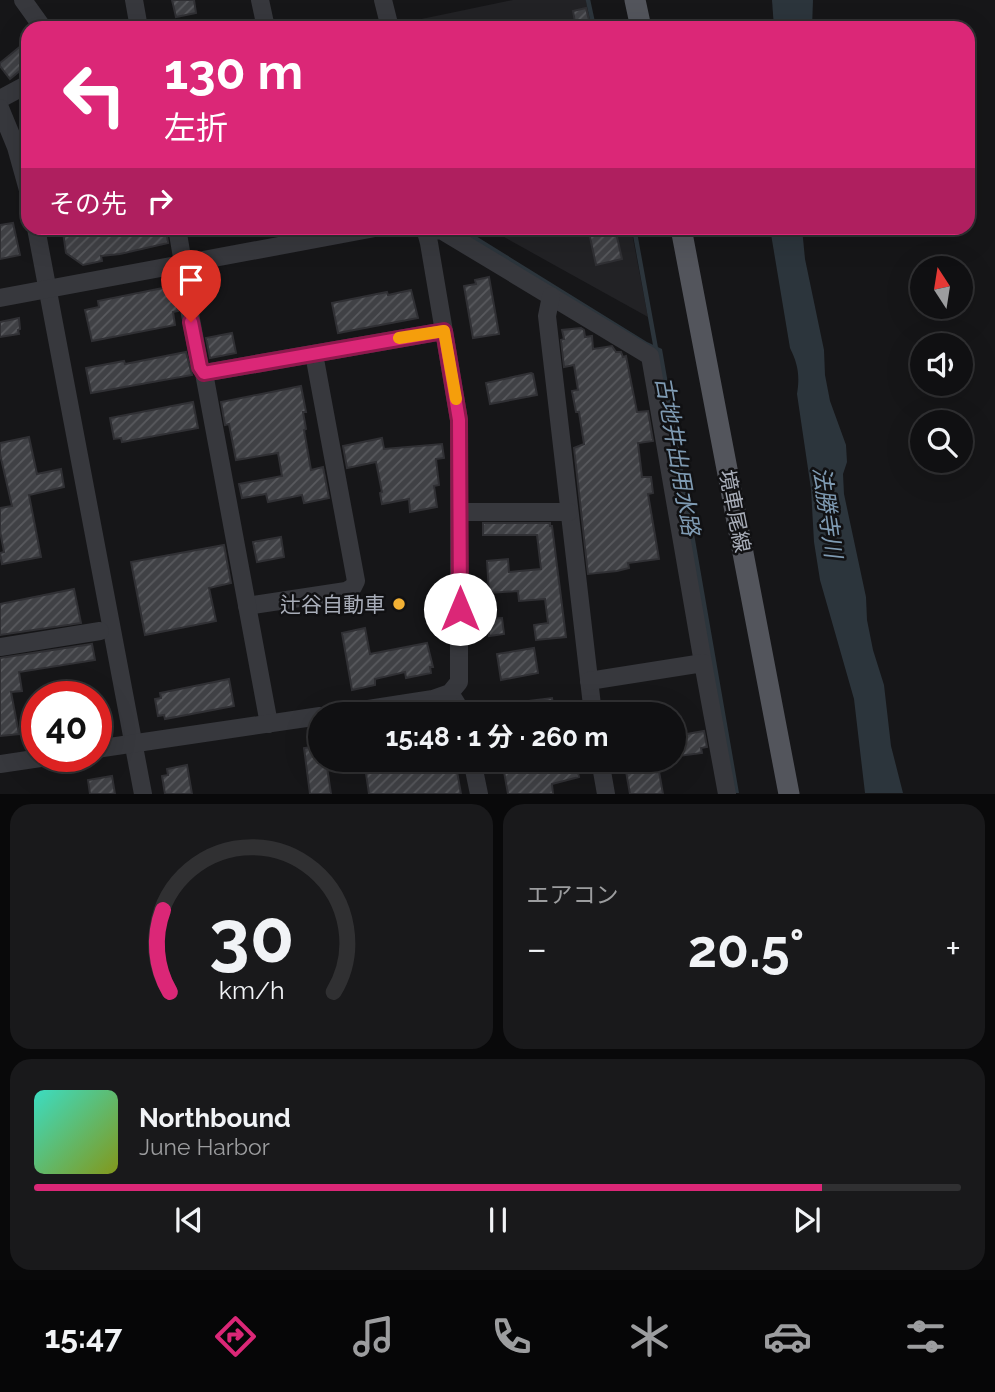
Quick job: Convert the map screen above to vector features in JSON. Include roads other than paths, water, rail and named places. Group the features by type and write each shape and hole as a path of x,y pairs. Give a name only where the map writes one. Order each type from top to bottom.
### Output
{"main road":[{"path":"635,0 640,21"},
{"name":"境車尾線","path":"682,235 789,793"}],"street":[{"path":"23,0 38,21"},
{"path":"134,0 138,21"},
{"path":"260,0 264,21"},
{"path":"383,0 388,21"},
{"path":"0,99 21,88"},
{"path":"0,107 21,165"},
{"path":"37,235 143,793"},
{"path":"178,235 200,367 204,373 269,724"},
{"path":"0,298 183,270 342,235"},
{"path":"414,702 450,693 459,682 459,420 425,235"},
{"path":"449,235 650,356 727,793"},
{"path":"551,296 547,316 592,702"},
{"path":"204,373 444,331"},
{"path":"247,606 346,591 353,587 356,580 314,354"},
{"path":"460,512 569,512"},
{"path":"0,647 100,631"},
{"path":"589,681 703,663"},
{"path":"450,693 456,702"},
{"path":"112,747 308,718"},
{"path":"0,764 21,761"},
{"path":"475,772 479,793"},
{"path":"602,772 606,793"}],"water":[{"path":"772,0 813,0 812,21 774,21"},
{"name":"古地井出用水路","path":"463,235 474,235 662,349 739,793 731,793 656,353"},
{"name":"法勝寺川","path":"771,235 803,235 824,350 830,401 846,445 844,494 866,597 873,650 884,685 891,746 903,793 865,793 854,699 820,580 814,542 811,489 797,394 798,370 790,348"}],"waterway":[{"path":"588,0 592,21"},
{"path":"635,235 656,349"}],"place":[{"name":"辻谷自動車","path":"399,604"}]}
